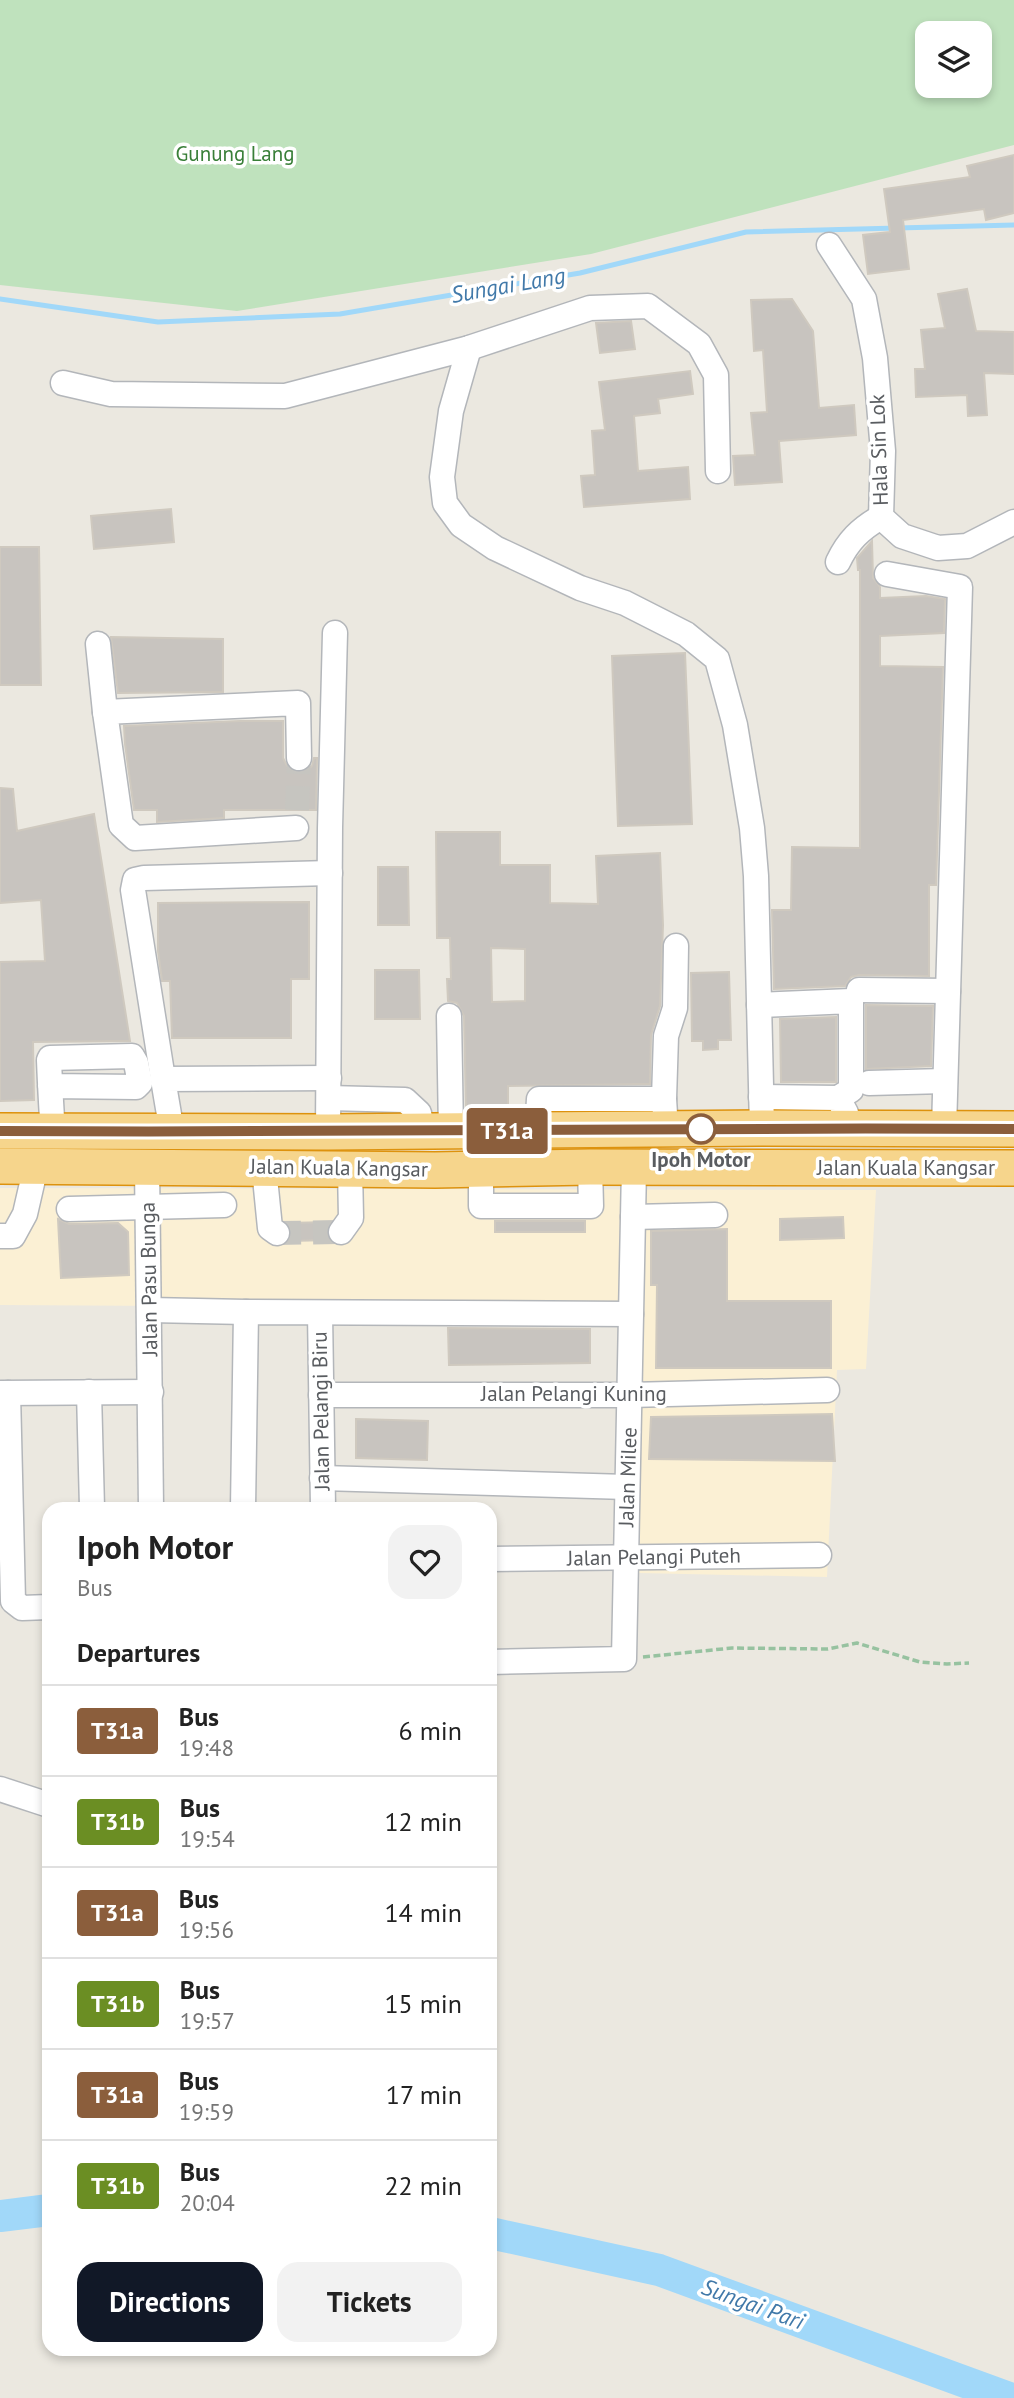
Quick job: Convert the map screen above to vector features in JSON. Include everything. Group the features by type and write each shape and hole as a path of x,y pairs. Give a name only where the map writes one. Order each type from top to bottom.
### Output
{"highway":[{"name":"Jalan Kuala Kangsar","path":"0,1130 537,1130 665,1114 762,1113 855,1128 1014,1129"},
{"name":"Jalan Kuala Kangsar","path":"0,1166 1014,1168"}],"street":[{"name":"Hala Sin Lok","path":"829,246 864,299 875,358 883,451 881,517 902,536 938,548 967,546 1014,522"},
{"path":"64,383 111,394 285,396 469,348 590,308 648,306 699,344 716,375 718,471"},
{"path":"469,348 452,411 442,477 444,503 461,525 495,548 580,588 625,603 686,634 717,659 735,725 752,828 756,876 759,1005 762,1113 838,1098 851,1090 851,1001 759,1005"},
{"path":"838,562 846,544 863,527 881,517"},
{"path":"887,574 960,587 944,1129"},
{"path":"328,1132 330,828 335,632"},
{"path":"98,644 104,712 121,825 135,838 296,819 330,828"},
{"path":"104,712 298,703 299,758"},
{"path":"173,1132 133,890 135,880 330,873"},
{"path":"665,1114 666,1036 674,1008 676,946"},
{"path":"859,990 948,991"},
{"path":"437,1131 449,1016"},
{"path":"163,1079 329,1088 405,1100 437,1131"},
{"path":"869,1083 945,1081"},
{"path":"56,1086 59,1131"},
{"path":"838,1098 855,1128"},
{"path":"1,1236 13,1236 25,1214 36,1166"},
{"name":"Jalan Pasu Bunga","path":"147,1166 151,1502"},
{"path":"264,1167 270,1228 277,1233"},
{"path":"341,1232 351,1218 350,1168"},
{"name":"Jalan Milee","path":"624,1659 634,1168"},
{"path":"69,1209 224,1205"},
{"path":"633,1217 715,1215"},
{"path":"150,1310 631,1314"},
{"path":"243,1502 246,1312"},
{"name":"Jalan Pelangi Biru","path":"320,1313 323,1502"},
{"name":"Jalan Pelangi Kuning","path":"321,1395 630,1395 827,1390"},
{"path":"89,1392 92,1502"},
{"path":"42,1607 22,1608 13,1601 4,1393 151,1392"},
{"path":"322,1478 627,1487"},
{"name":"Jalan Pelangi Puteh","path":"497,1559 818,1555"},
{"path":"497,1662 624,1659"},
{"path":"0,1789 42,1802"}],"path":[{"path":"624,1659 704,1649 818,1650 857,1643 920,1662 969,1663"}],"shaded area":[{"path":"0,1188 876,1190 866,1369 837,1370 827,1577 639,1573 642,1309 0,1305"}],"green space":[{"name":"Gunung Lang","path":"0,0 1014,0 1014,145 591,254 237,311 0,285"}],"building":[{"path":"1014,155 1014,213 986,220 984,209 903,220 909,269 868,274 863,235 890,232 884,189 970,177 967,166"},
{"path":"967,289 976,331 1014,332 1014,374 984,373 987,415 968,416 967,395 916,397 915,369 925,369 921,330 945,328 938,294"},
{"path":"792,299 813,331 819,408 854,405 856,435 779,441 782,482 735,485 733,456 755,455 751,413 767,412 763,350 754,351 751,300"},
{"path":"631,321 635,349 600,353 596,323"},
{"path":"690,371 693,394 658,399 660,413 634,416 638,471 688,467 690,499 584,507 581,476 595,475 592,431 605,430 599,382"},
{"path":"171,509 174,542 94,549 91,516"},
{"path":"872,541 873,578 880,587 880,598 926,596 945,599 944,633 880,636 880,666 943,667 936,885 929,885 929,976 859,975 851,977 845,986 774,989 772,910 791,910 792,847 860,848 860,570 857,558"},
{"path":"0,547 39,547 41,685 0,685"},
{"path":"111,637 223,639 223,692 118,693"},
{"path":"685,653 692,824 618,826 612,656"},
{"path":"283,721 283,758 292,771 306,771 312,766 314,758 317,758 316,810 224,810 224,818 157,822 157,810 134,810 124,726"},
{"path":"0,788 13,789 17,831 94,814 130,1041 33,1042 34,1100 0,1101 0,962 45,961 41,900 0,903"},
{"path":"436,832 500,832 500,865 550,865 550,903 598,904 596,856 660,853 663,925 660,1006 651,1035 650,1084 508,1086 508,1109 466,1110 464,1016 457,1003 448,1001 447,979 451,979 450,938 437,938","holes":["491,948 525,949 525,1001 492,1002"]},
{"path":"378,867 408,867 409,925 378,925"},
{"path":"309,902 309,979 291,979 291,1038 172,1038 170,981 162,981 158,951 158,903"},
{"path":"375,970 419,970 420,1019 375,1019"},
{"path":"729,972 731,1040 718,1040 718,1049 703,1050 703,1041 692,1041 691,973"},
{"path":"866,1005 933,1006 931,1066 866,1069"},
{"path":"836,1017 836,1082 781,1082 780,1019"},
{"path":"843,1217 844,1238 780,1240 780,1219"},
{"path":"58,1219 69,1224 118,1223 128,1232 129,1275 61,1278"},
{"path":"495,1221 585,1221 585,1232 495,1232"},
{"path":"330,1222 326,1231 329,1240 290,1241 292,1234 287,1223"},
{"path":"727,1229 727,1301 831,1301 831,1368 656,1368 657,1285 651,1285 651,1231"},
{"path":"448,1328 590,1329 590,1363 449,1365"},
{"path":"832,1414 835,1461 649,1459 651,1417"},
{"path":"356,1419 428,1421 427,1460 356,1458"}],"waterway":[{"name":"Sungai Lang","path":"0,299 158,322 340,314 580,273 746,232 1014,225"},
{"name":"Sungai Pari","path":"0,2216 42,2211"},
{"name":"Sungai Pari","path":"497,2235 659,2270 1009,2398"}],"tunnel":[{"path":"297,810 299,758"},
{"path":"277,1233 341,1232"}],"bus line":[{"name":"T31a","path":"0,1131 1014,1129"}],"place":[{"name":"Ipoh Motor","path":"701,1129"}]}
